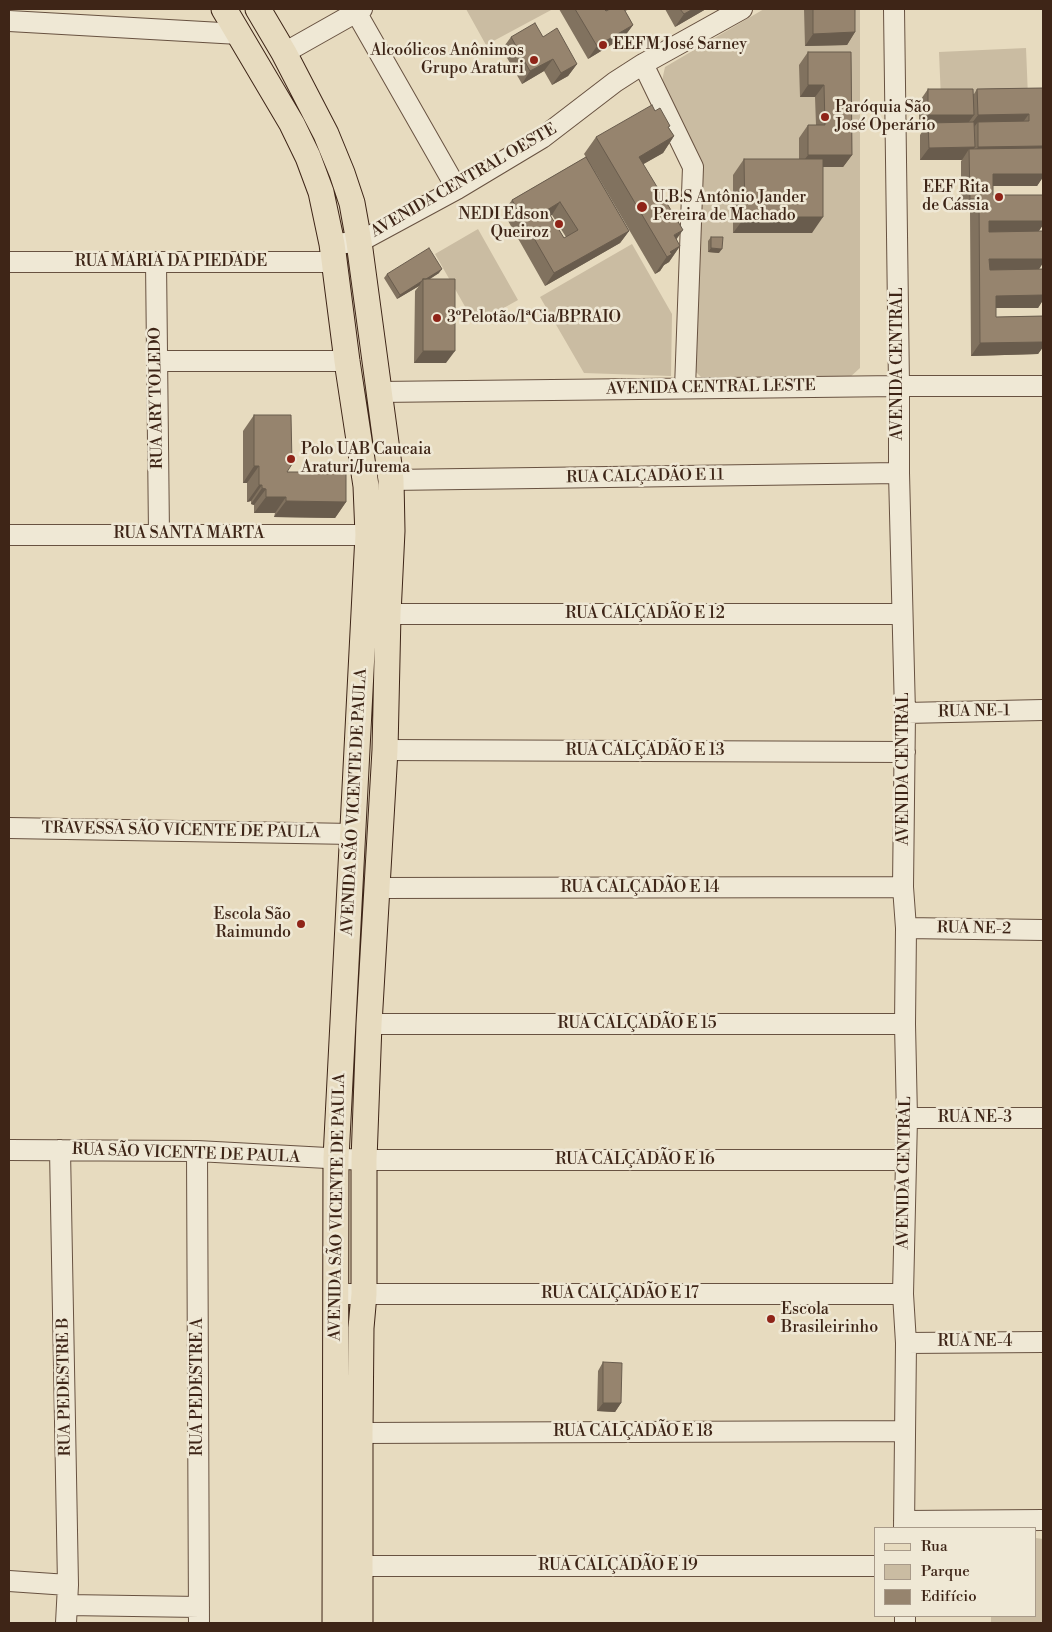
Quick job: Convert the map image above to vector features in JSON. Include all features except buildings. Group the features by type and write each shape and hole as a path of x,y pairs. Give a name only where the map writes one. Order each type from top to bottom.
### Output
{"main road":[{"name":"AVENIDA SÃO VICENTE DE PAULA","path":"224,9 292,124 308,157 321,192 333,253 366,486 368,535 336,1158 336,1294 334,1314 335,1623"},
{"name":"AVENIDA SÃO VICENTE DE PAULA","path":"258,9 284,53 326,134 352,204 359,242 391,480 392,531 388,614 386,750 369,1024 364,1160 364,1294 361,1328 360,1433 360,1623"}],"street":[{"name":"AVENIDA CENTRAL OESTE","path":"333,253 359,242 457,189 542,138 615,82 642,64 742,9"},
{"name":"AVENIDA CENTRAL","path":"894,9 899,473 905,713 903,887 906,928 905,1024 907,1118 903,1294 906,1343 904,1524"},
{"path":"284,53 359,10 457,189"},
{"path":"9,21 239,34"},
{"path":"642,64 693,167 685,388"},
{"name":"RUA MARIA DA PIEDADE","path":"9,262 156,262 333,253"},
{"name":"RUA ARY TOLEDO","path":"156,262 159,534"},
{"path":"156,361 348,361"},
{"name":"AVENIDA CENTRAL LESTE","path":"379,392 1043,386"},
{"name":"RUA CALÇADÃO E 11","path":"391,480 899,473"},
{"name":"RUA SANTA MARTA","path":"9,535 368,535"},
{"name":"RUA CALÇADÃO E 12","path":"388,614 902,614"},
{"name":"RUA NE-1","path":"905,713 1043,710"},
{"name":"RUA CALÇADÃO E 13","path":"386,750 905,752"},
{"name":"TRAVESSA SÃO VICENTE DE PAULA","path":"9,828 353,834"},
{"name":"RUA CALÇADÃO E 14","path":"377,888 903,887"},
{"name":"RUA NE-2","path":"906,928 1043,930"},
{"name":"RUA CALÇADÃO E 15","path":"369,1024 905,1024"},
{"name":"RUA NE-3","path":"907,1118 1043,1118"},
{"name":"RUA SÃO VICENTE DE PAULA","path":"9,1150 197,1151 364,1160"},
{"name":"RUA PEDESTRE B","path":"60,1150 67,1614"},
{"name":"RUA PEDESTRE A","path":"197,1151 199,1615"},
{"name":"RUA CALÇADÃO E 16","path":"364,1160 906,1160"},
{"name":"RUA CALÇADÃO E 17","path":"336,1294 903,1294"},
{"name":"RUA NE-4","path":"906,1343 1043,1342"},
{"name":"RUA CALÇADÃO E 18","path":"360,1433 905,1431"},
{"path":"904,1524 1043,1520"},
{"name":"RUA CALÇADÃO E 19","path":"360,1566 874,1566"},
{"path":"9,1581 68,1585"},
{"path":"67,1614 199,1615"}],"green space":[{"path":"466,9 553,9 486,45"},
{"path":"764,9 860,9 860,368 849,378 705,381 694,370 701,161 662,81 665,67"},
{"path":"1026,48 1028,97 941,100 939,52"},
{"path":"478,229 518,300 475,324 435,254"},
{"path":"632,244 672,314 671,376 584,373 540,297"},
{"path":"1037,1538 1043,1539 1043,1623 991,1623 991,1617 1037,1617"}],"place":[{"name":"EEFM José Sarney","path":"603,45"},
{"name":"Alcoólicos Anônimos Grupo Araturi","path":"534,60"},
{"name":"Paróquia São José Operário","path":"825,117"},
{"name":"EEF Rita de Cássia","path":"999,197"},
{"name":"U.B.S Antônio Jander Pereira de Machado","path":"642,207"},
{"name":"NEDI Edson Queiroz","path":"559,224"},
{"name":"3ºPelotão/1ªCia/BPRAIO","path":"437,318"},
{"name":"Polo UAB Caucaia Araturi/Jurema","path":"291,459"},
{"name":"Escola São Raimundo","path":"301,924"},
{"name":"Escola Brasileirinho","path":"771,1319"}]}
